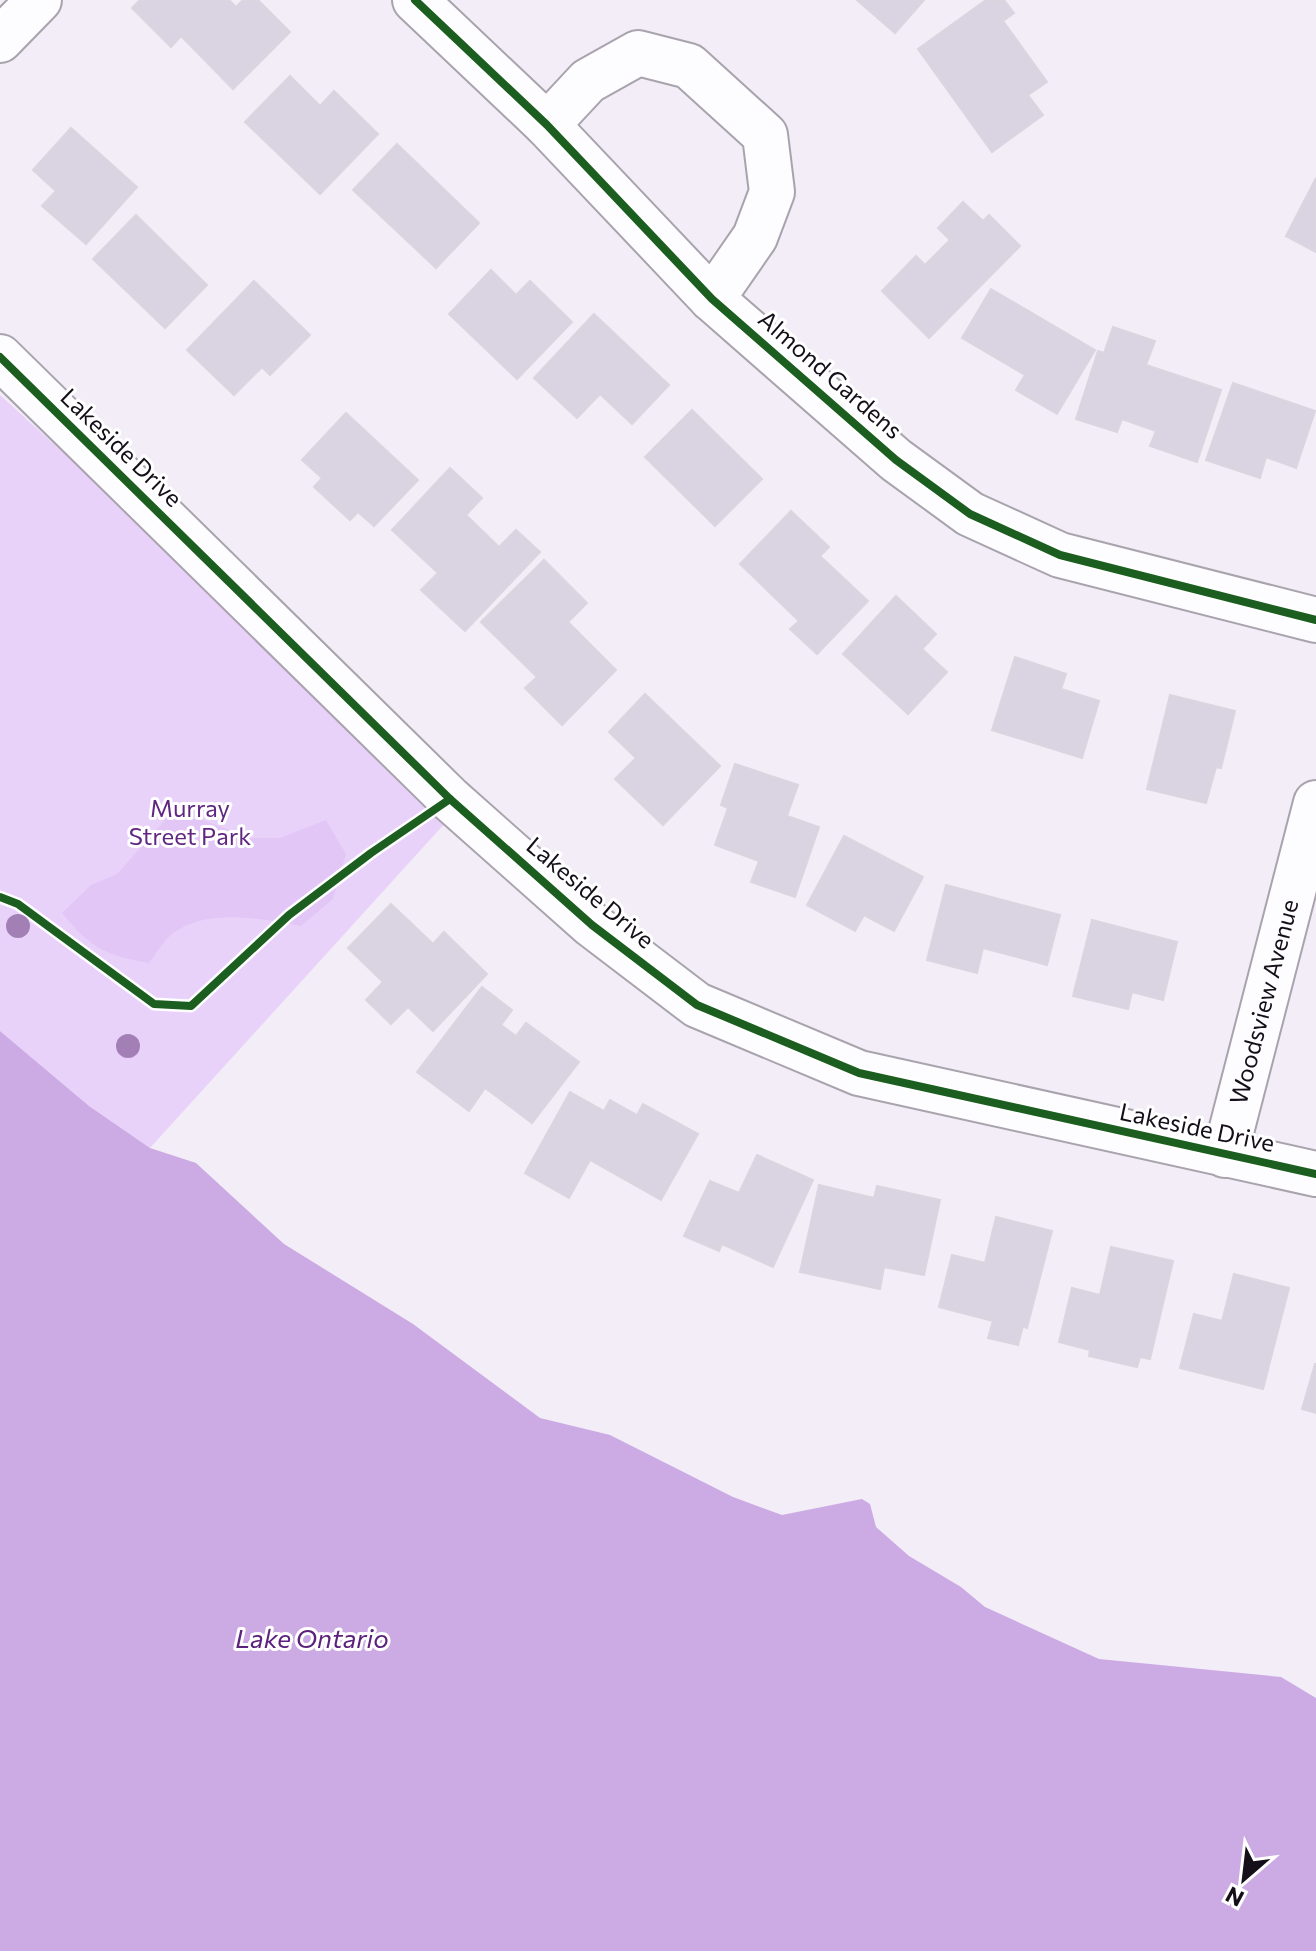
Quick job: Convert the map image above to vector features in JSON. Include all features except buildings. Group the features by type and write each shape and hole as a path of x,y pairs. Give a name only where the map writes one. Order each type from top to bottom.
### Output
{"street":[{"path":"0,40 39,0"},
{"name":"Almond Gardens","path":"415,0 547,125 712,299 896,460 970,514 1060,555 1316,620"},
{"path":"547,125 588,81 638,53 689,66 765,135 772,192 755,237 712,299"},
{"name":"Lakeside Drive","path":"0,357 450,799 592,925 697,1005 859,1073 1316,1174"},
{"name":"Woodsview Avenue","path":"1225,1155 1316,803"}],"green space":[{"name":"Murray Street Park","path":"0,395 457,810 150,1148 89,1106 0,1031"},
{"path":"166,819 200,819 251,838 280,838 326,820 346,854 333,899 301,926 235,917 201,920 172,934 149,963 110,953 90,942 62,913 91,885 117,874"}],"water":[{"name":"Lake Ontario","path":"0,1031 89,1106 150,1148 196,1163 284,1244 413,1324 540,1418 610,1435 733,1497 782,1515 862,1499 870,1504 876,1527 909,1556 961,1587 985,1607 1099,1659 1281,1677 1316,1698 1316,1951 0,1951"}],"cycle path":[{"path":"415,0 547,125 712,299 896,460 970,514 1060,555 1316,620"},
{"path":"0,357 450,799 592,925 697,1005 859,1073 1316,1174"},
{"path":"0,897 18,904 154,1004 191,1006 289,915 450,799"}]}
